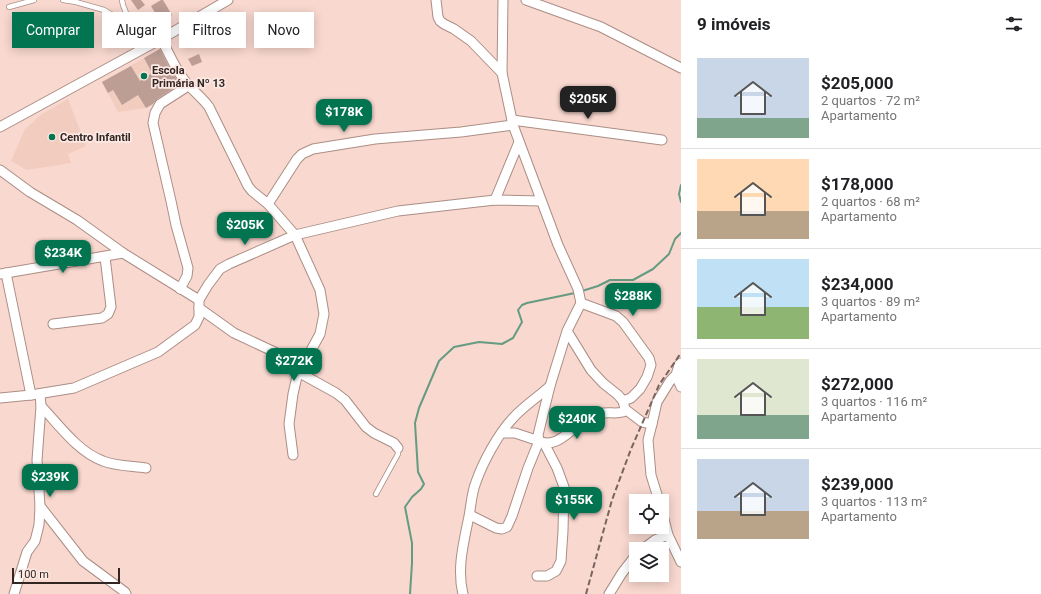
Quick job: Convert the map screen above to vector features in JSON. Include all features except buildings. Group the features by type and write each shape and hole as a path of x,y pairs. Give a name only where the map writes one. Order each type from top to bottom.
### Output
{"street":[{"path":"171,33 228,0"},
{"path":"436,0 438,17 440,21 471,41 502,73"},
{"path":"502,433 515,433 528,436 542,442 550,443 562,438 586,420 604,413 617,414 623,412 624,405 640,389 651,366 649,358 623,322 616,316 579,296 558,245 512,122 502,73 503,0"},
{"path":"526,0 601,27 681,68"},
{"path":"0,127 144,48"},
{"path":"166,48 181,77 209,107 248,186 268,204 295,235 320,290 324,314 320,334 298,372 293,394 289,424 293,454"},
{"path":"180,289 187,276 188,268 176,225 172,201 153,123 155,113 160,104 188,86"},
{"path":"268,204 297,159 302,154 313,149 375,139 461,132 512,122 662,140"},
{"path":"495,200 519,142"},
{"path":"0,170 30,192 77,220 123,253 180,289 234,333 281,354 298,372 314,382 336,392 345,400 366,427 374,433 394,443 398,448"},
{"path":"0,398 36,395 74,388 158,352 195,325 199,317 199,304 208,285 220,269 295,235 398,211 495,200 541,201"},
{"path":"123,253 3,273 36,395 41,406 78,446 90,454 104,462 123,466 146,468"},
{"path":"53,324 102,318 108,314 111,307 105,256"},
{"path":"537,576 547,576 556,571 561,561 564,487 557,468 538,435 550,386 579,296"},
{"path":"567,331 590,370 618,395 624,405 642,422 652,424"},
{"path":"657,494 651,475 648,440 657,402 670,381 676,375 681,363"},
{"path":"676,375 681,387"},
{"path":"463,594 460,570 463,544 475,483 502,433 513,418 550,386"},
{"path":"14,594 27,552 35,541 39,525 40,506 37,460 41,406"},
{"path":"470,514 496,528 502,529 507,527 528,468 542,442"},
{"path":"40,506 83,562 126,594"},
{"path":"652,542 668,535 681,562"},
{"path":"609,594 629,564"}],"lane":[{"path":"9,7 34,0"},
{"path":"63,0 76,2 108,12"},
{"path":"122,0 126,12"},
{"path":"376,494 398,454 398,448"}],"shaded area":[{"name":"Escola Primária Nº 13","path":"160,49 182,87 146,108 118,112 102,82"},
{"name":"Centro Infantil","path":"68,99 86,146 68,154 71,163 27,170 11,161 25,129 42,114"}],"waterway":[{"path":"681,185 679,194 681,202"},
{"path":"582,291 610,280 633,280 653,269 669,254 675,239 681,233"},
{"path":"410,594 412,543 405,507 424,484 418,472 415,423 419,408 439,361 454,347 479,342 502,344 513,338 522,322 518,310 522,305 575,293"}],"railway":[{"path":"586,594 612,500 631,449 659,385 681,353"}],"place":[{"name":"Escola Primária Nº 13","path":"144,76"},
{"name":"Centro Infantil","path":"52,137"}]}
